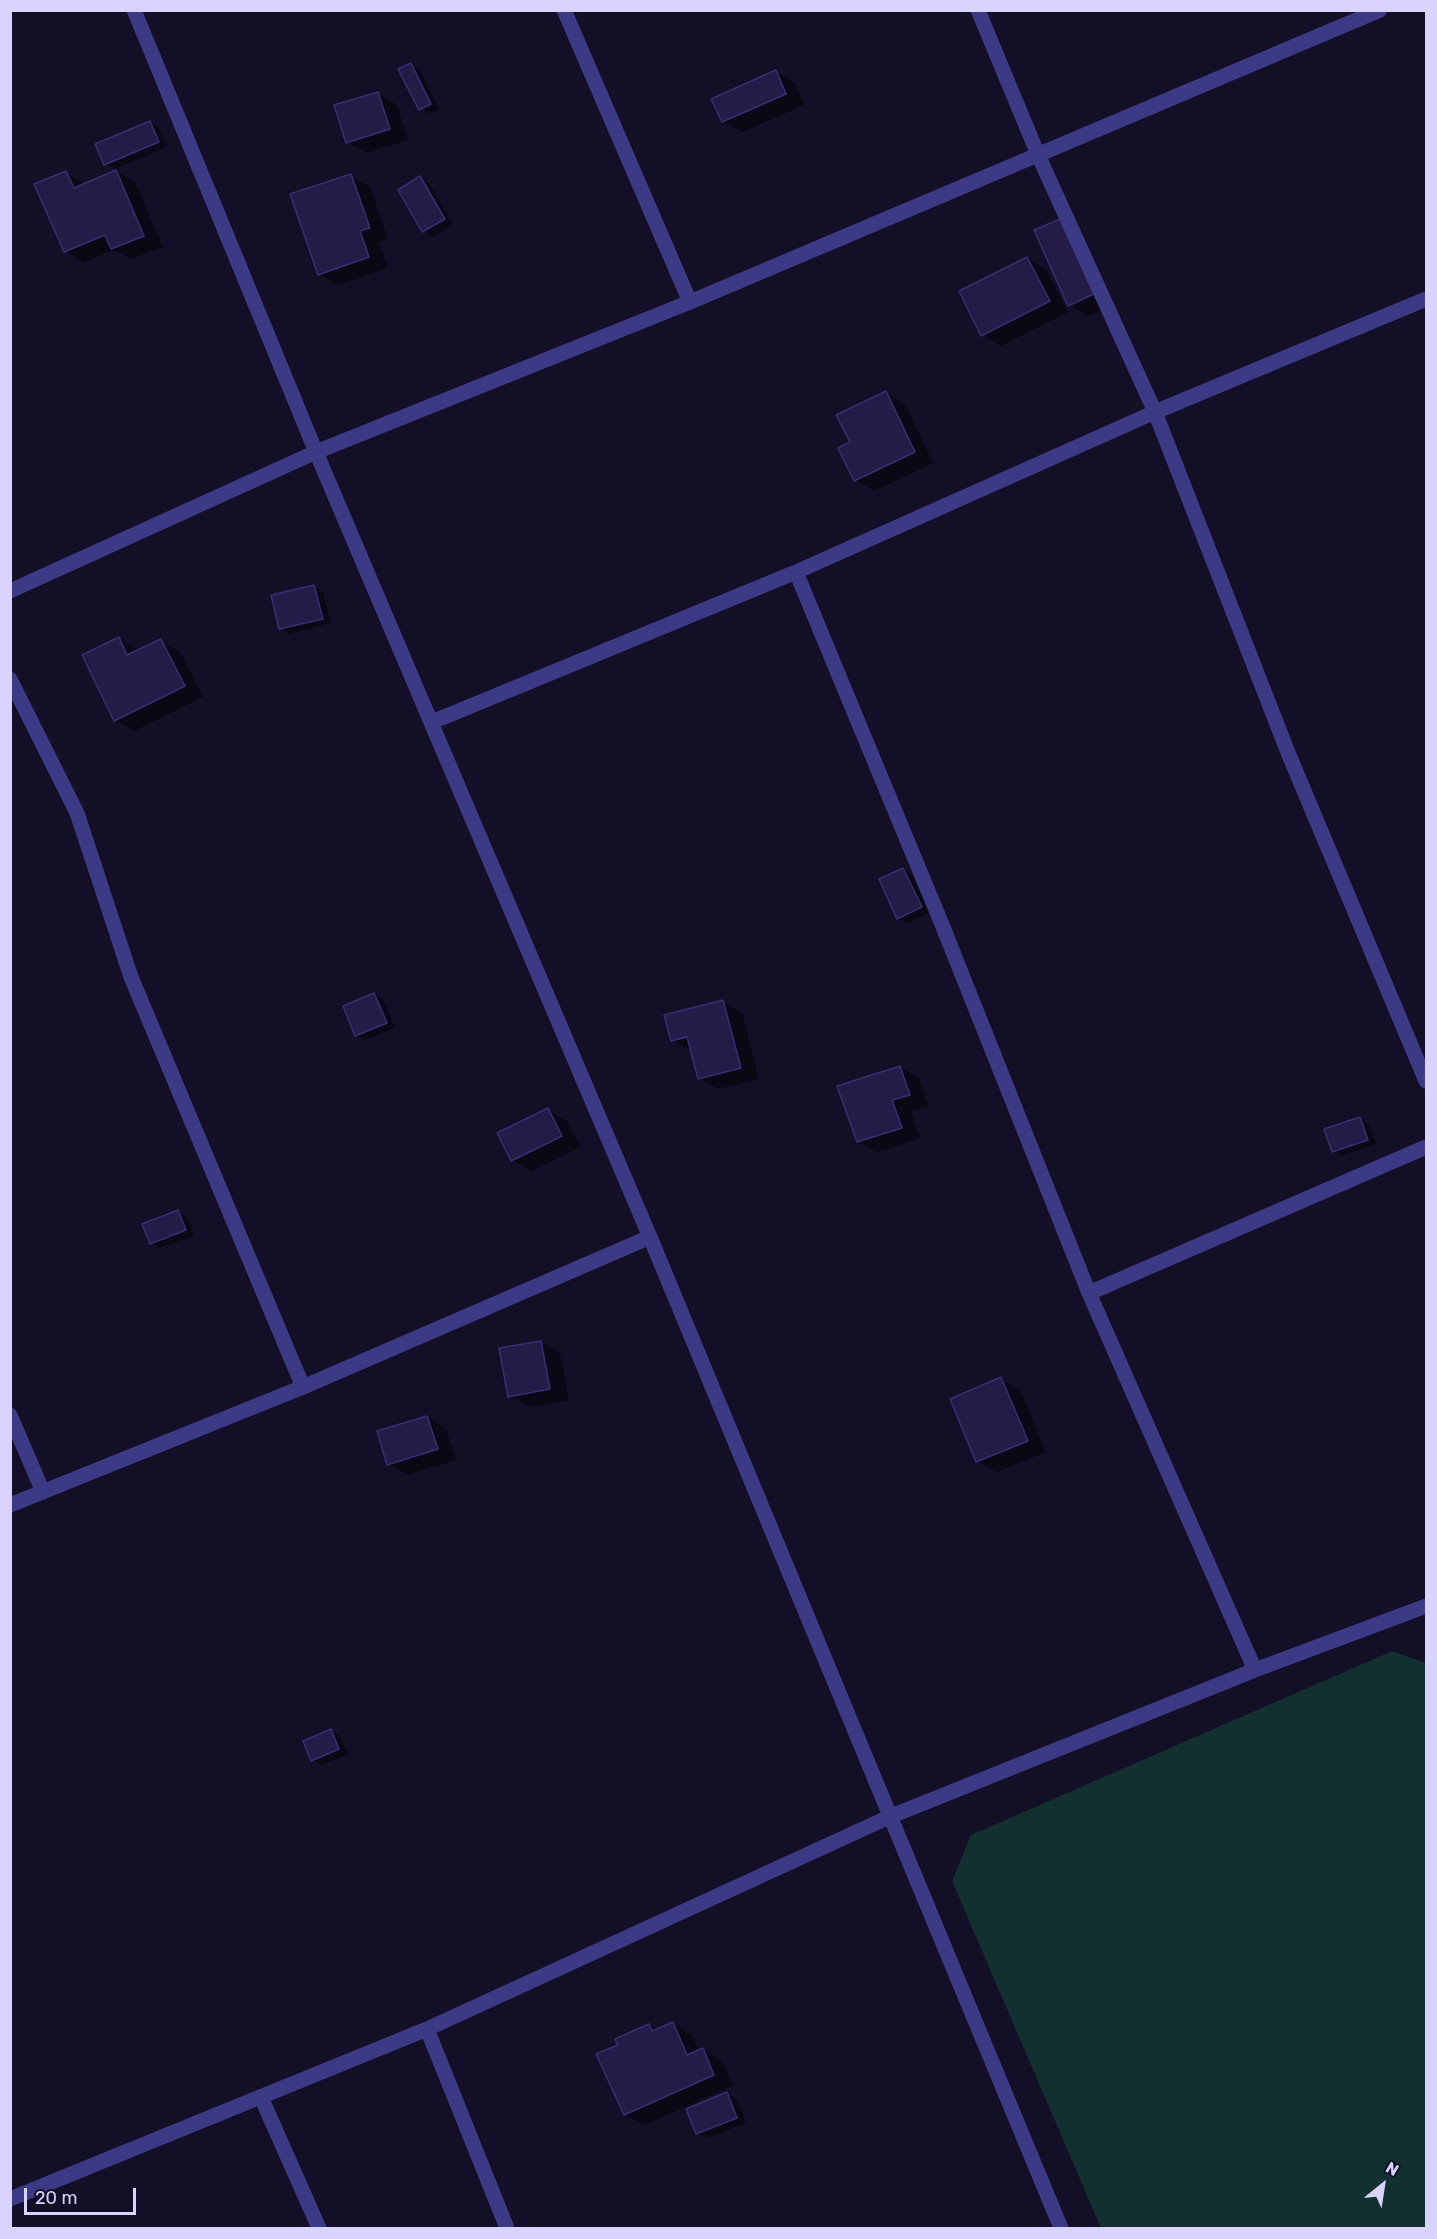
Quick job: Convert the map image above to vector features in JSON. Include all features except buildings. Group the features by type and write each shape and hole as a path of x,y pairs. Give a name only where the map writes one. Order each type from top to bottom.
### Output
{"street":[{"path":"134,10 316,452 650,1237 1061,2229"},
{"path":"564,10 690,302"},
{"path":"978,10 1039,157 1155,412 1289,755 1426,1081"},
{"path":"10,591 316,452 690,302 1039,157 1380,10"},
{"path":"432,722 796,573 1155,412 1426,299"},
{"path":"796,573 941,922 1089,1293 1255,1670"},
{"path":"10,679 76,813 131,977 303,1388"},
{"path":"1089,1293 1426,1147"},
{"path":"10,1505 303,1388 650,1237"},
{"path":"10,1415 44,1492"},
{"path":"10,2199 427,2029 889,1817 1255,1670 1426,1606"},
{"path":"427,2029 507,2229"},
{"path":"261,2097 319,2229"}],"green space":[{"path":"1392,1651 1426,1663 1426,2228 1101,2228 952,1881 971,1835"}]}
